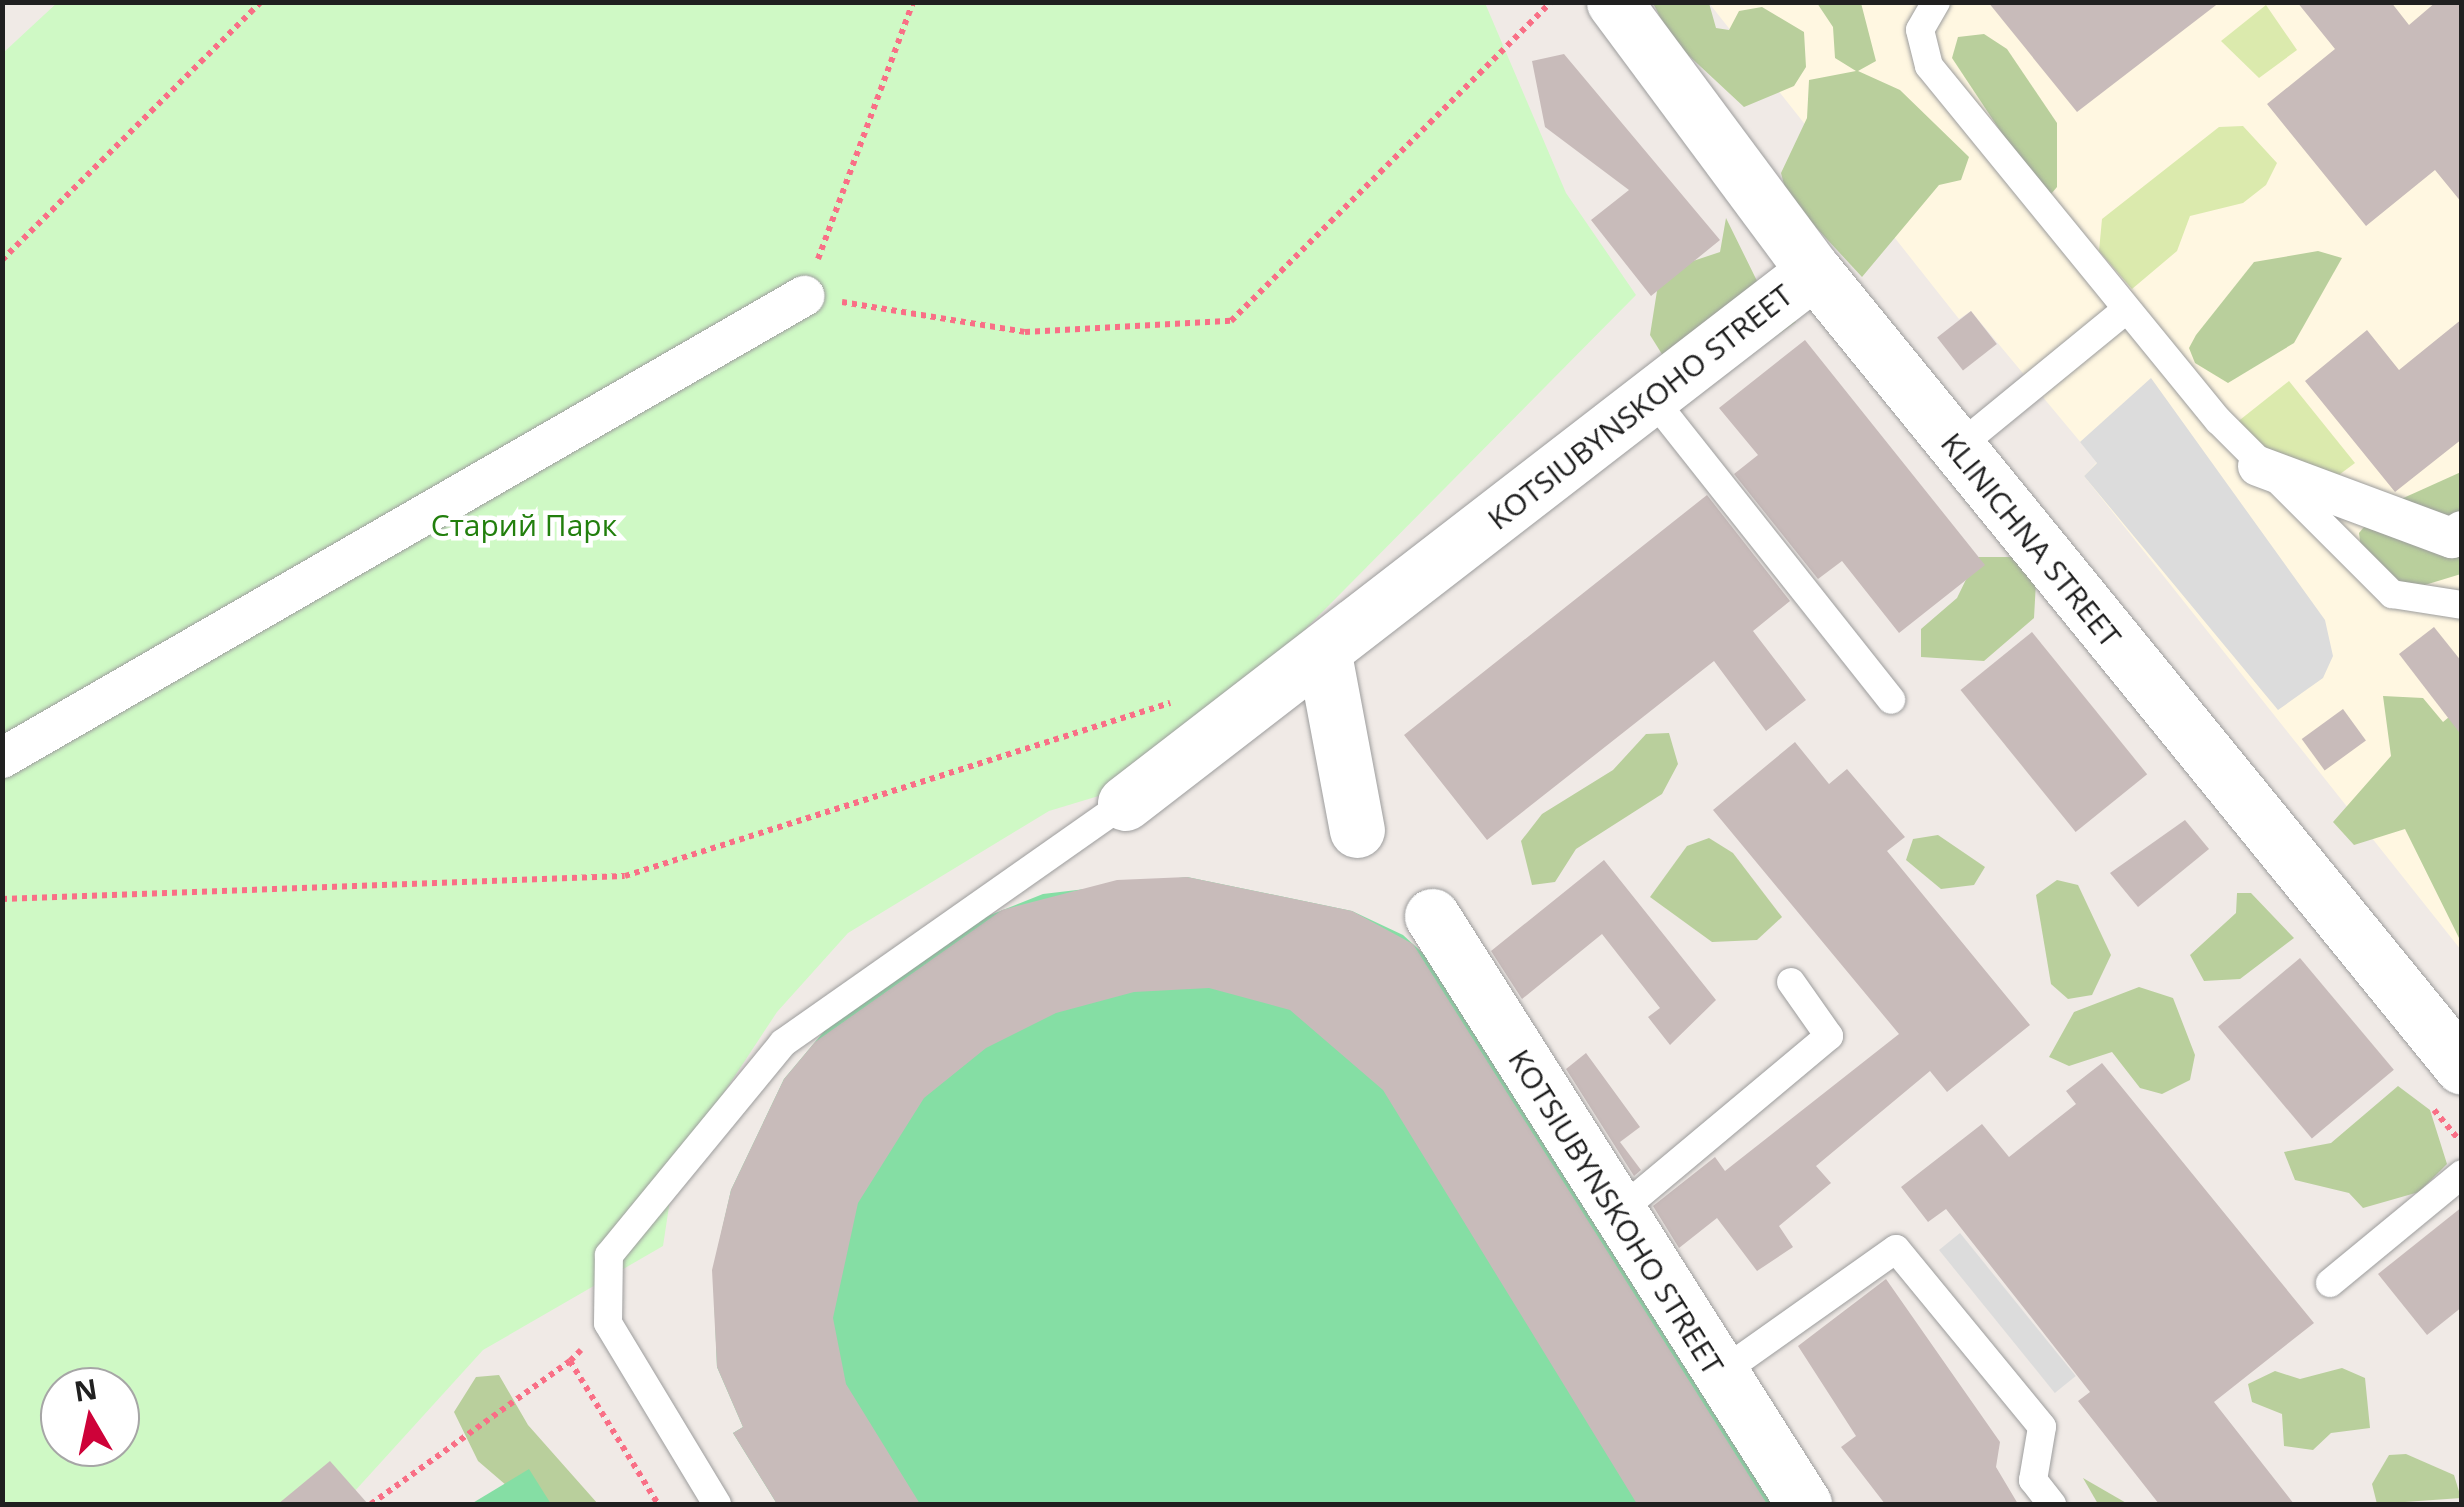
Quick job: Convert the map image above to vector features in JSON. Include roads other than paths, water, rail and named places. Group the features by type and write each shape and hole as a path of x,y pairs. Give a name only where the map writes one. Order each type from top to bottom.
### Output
{"street":[{"name":"KLINICHNA STREET","path":"1614,2 1814,271 2462,1067"},
{"name":"KOTSIUBYNSKOHO STREET","path":"1124,803 1324,654 1814,271"},
{"path":"2,758 804,296"},
{"path":"2258,466 2452,538 2462,531"},
{"path":"1324,654 1357,830"},
{"name":"KOTSIUBYNSKOHO STREET","path":"1432,916 1615,1214 1804,1504"}],"lane":[{"path":"1936,2 1920,30 1929,66 2123,312 2258,466 2392,594 2462,605"},
{"path":"1956,448 2123,312"},
{"path":"1652,398 1891,700"},
{"path":"717,1504 608,1323 609,1255 783,1043 1124,803"},
{"path":"1615,1214 1829,1036 1791,982"},
{"path":"2330,1283 2462,1174"},
{"path":"1718,1375 1896,1249 2042,1427 2032,1480 2052,1504"}],"park label":[{"name":"Старий Парк","path":"524,525"}]}
